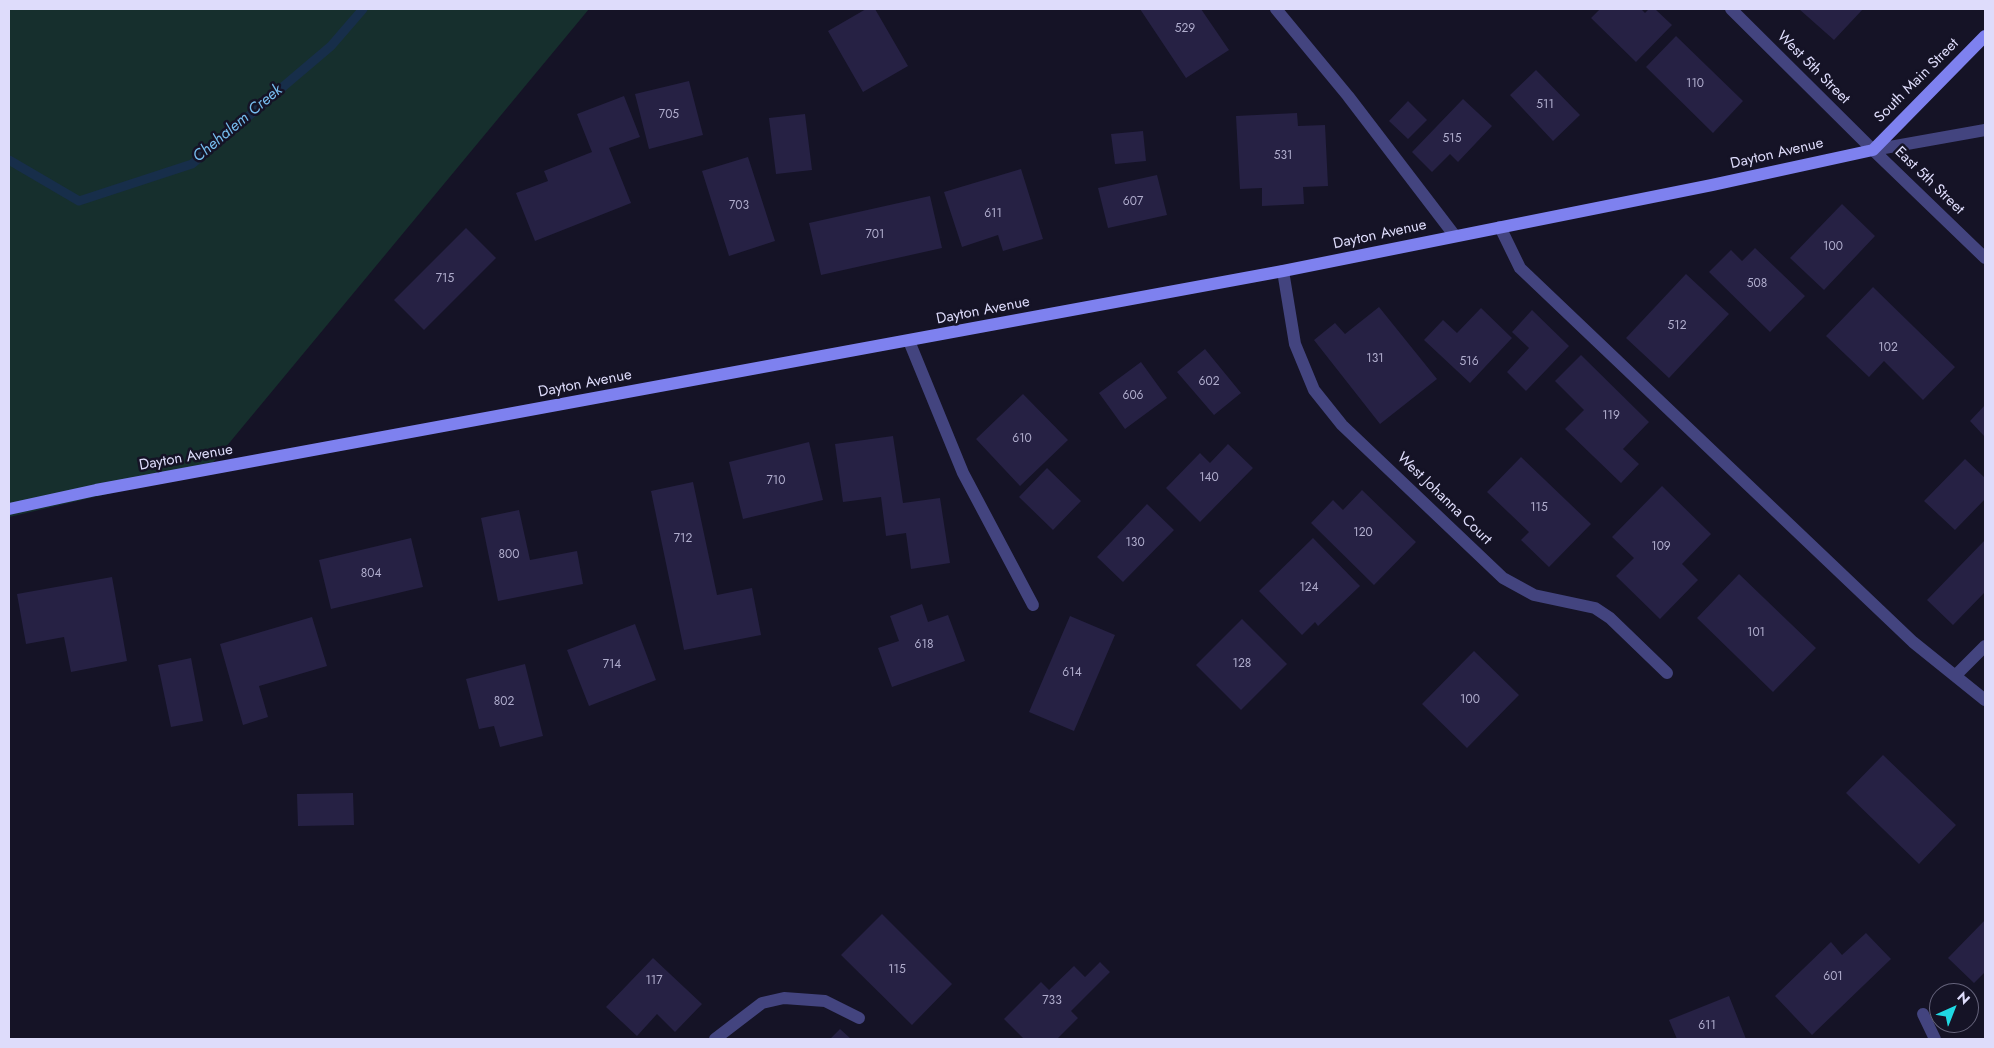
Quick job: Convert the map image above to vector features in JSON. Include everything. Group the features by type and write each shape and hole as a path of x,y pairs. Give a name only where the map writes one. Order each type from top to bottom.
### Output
{"street":[{"path":"1276,9 1348,96 1455,236"},
{"name":"West 5th Street","path":"1731,9 1873,150"},
{"name":"South Main Street","path":"1873,150 1985,36"},
{"path":"1873,150 1985,130"},
{"name":"Dayton Avenue","path":"9,509 96,490 1283,271 1712,185 1873,150"},
{"name":"East 5th Street","path":"1873,150 1985,258"},
{"path":"1500,226 1520,268 1914,642 1985,700"},
{"name":"West Johanna Court","path":"1283,271 1295,344 1314,390 1342,424 1503,578 1534,595 1596,608 1610,618 1668,673"},
{"path":"910,341 963,474 1033,605"},
{"path":"1955,676 1985,646"},
{"path":"715,1039 762,1003 784,998 825,1001 859,1018"},
{"path":"1923,1014 1935,1039"}],"green space":[{"path":"9,9 589,9 206,471 9,517"}],"building":[{"path":"866,9 875,9 908,66 863,92 828,31"},
{"path":"1140,9 1201,9 1229,50 1186,78"},
{"path":"1600,9 1641,9 1645,13 1649,9 1655,9 1672,25 1636,62 1591,18"},
{"path":"1799,9 1863,9 1834,40"},
{"path":"1676,36 1743,101 1713,133 1646,67"},
{"path":"1536,70 1580,115 1553,141 1510,95"},
{"path":"689,81 703,135 649,149 635,94"},
{"path":"624,96 640,137 609,148 631,203 535,241 516,193 548,181 544,171 592,152 577,114"},
{"path":"1463,99 1492,126 1458,162 1450,154 1432,172 1412,152"},
{"path":"1408,101 1427,120 1408,139 1389,121"},
{"path":"1297,113 1298,126 1325,125 1328,186 1303,187 1304,204 1262,206 1262,188 1240,189 1236,116"},
{"path":"805,114 812,170 776,174 769,118"},
{"path":"1143,131 1146,161 1115,164 1111,134"},
{"path":"748,157 775,241 729,256 702,171"},
{"path":"1021,169 1043,239 1003,251 998,235 962,247 944,192"},
{"path":"1157,175 1167,215 1108,228 1098,188"},
{"path":"930,196 942,248 821,275 809,223"},
{"path":"1842,204 1875,236 1824,290 1790,258"},
{"path":"466,228 496,258 424,330 394,300"},
{"path":"1755,248 1805,296 1770,332 1709,272 1731,250 1742,261"},
{"path":"1686,274 1729,314 1669,378 1626,338"},
{"path":"1873,287 1955,367 1923,400 1884,361 1869,377 1826,336"},
{"path":"1379,307 1437,379 1380,424 1314,340 1335,323 1345,334"},
{"path":"1481,308 1512,338 1470,383 1424,340 1443,320 1457,333"},
{"path":"1532,310 1569,346 1526,391 1507,372 1529,348 1512,332"},
{"path":"1205,349 1241,393 1214,415 1177,372"},
{"path":"1581,355 1649,422 1623,449 1639,464 1621,483 1565,429 1584,410 1555,381"},
{"path":"1141,362 1167,398 1125,429 1099,393"},
{"path":"1023,394 1068,440 1020,486 976,439"},
{"path":"1985,405 1985,437 1970,421"},
{"path":"893,436 903,503 940,498 950,563 911,569 906,533 886,536 881,497 843,502 835,444"},
{"path":"809,442 823,500 743,519 729,462"},
{"path":"1228,444 1253,468 1200,522 1166,488 1200,453 1210,463"},
{"path":"1521,457 1591,524 1549,567 1521,540 1529,532 1487,492"},
{"path":"1965,459 1985,478 1985,499 1955,530 1924,501"},
{"path":"1047,468 1081,501 1053,530 1019,497"},
{"path":"693,482 717,595 752,588 761,635 684,650 651,491"},
{"path":"1662,486 1711,534 1682,564 1698,580 1660,619 1616,576 1634,558 1612,537"},
{"path":"1362,490 1416,542 1374,585 1311,523 1333,500 1343,510"},
{"path":"1147,504 1174,530 1123,582 1097,557"},
{"path":"519,510 530,560 577,551 583,584 498,601 481,518"},
{"path":"411,538 423,587 331,609 319,560"},
{"path":"1313,538 1360,586 1318,626 1315,622 1302,635 1259,591"},
{"path":"1985,540 1985,592 1953,625 1927,600"},
{"path":"1739,574 1816,648 1773,692 1697,618"},
{"path":"112,577 127,661 71,672 64,637 26,644 17,594"},
{"path":"922,604 928,622 948,615 965,661 892,687 878,648 899,641 890,616"},
{"path":"1070,616 1115,635 1074,731 1029,712"},
{"path":"312,617 327,666 259,686 268,717 243,725 220,644"},
{"path":"1242,619 1287,664 1241,710 1196,665"},
{"path":"635,624 656,680 589,706 567,650"},
{"path":"1474,651 1519,695 1467,748 1422,704"},
{"path":"191,658 203,721 171,727 158,665"},
{"path":"525,664 543,736 500,747 494,726 479,729 466,679"},
{"path":"1883,755 1956,825 1919,864 1846,793"},
{"path":"353,793 354,825 298,826 297,794"},
{"path":"882,914 952,984 912,1025 841,955"},
{"path":"1985,920 1985,972 1974,983 1948,958"},
{"path":"1866,933 1891,959 1812,1035 1775,996 1831,942 1842,955"},
{"path":"653,958 702,1004 675,1032 657,1014 637,1036 606,1007"},
{"path":"1100,962 1110,972 1071,1011 1078,1018 1057,1039 1024,1039 1004,1019 1041,982 1049,990 1074,966 1085,977"},
{"path":"1729,996 1746,1039 1677,1039 1669,1020"},
{"path":"840,1029 851,1039 830,1039"}],"waterway":[{"name":"Chehalem Creek","path":"9,160 79,201 192,164 331,46 363,9"}]}
